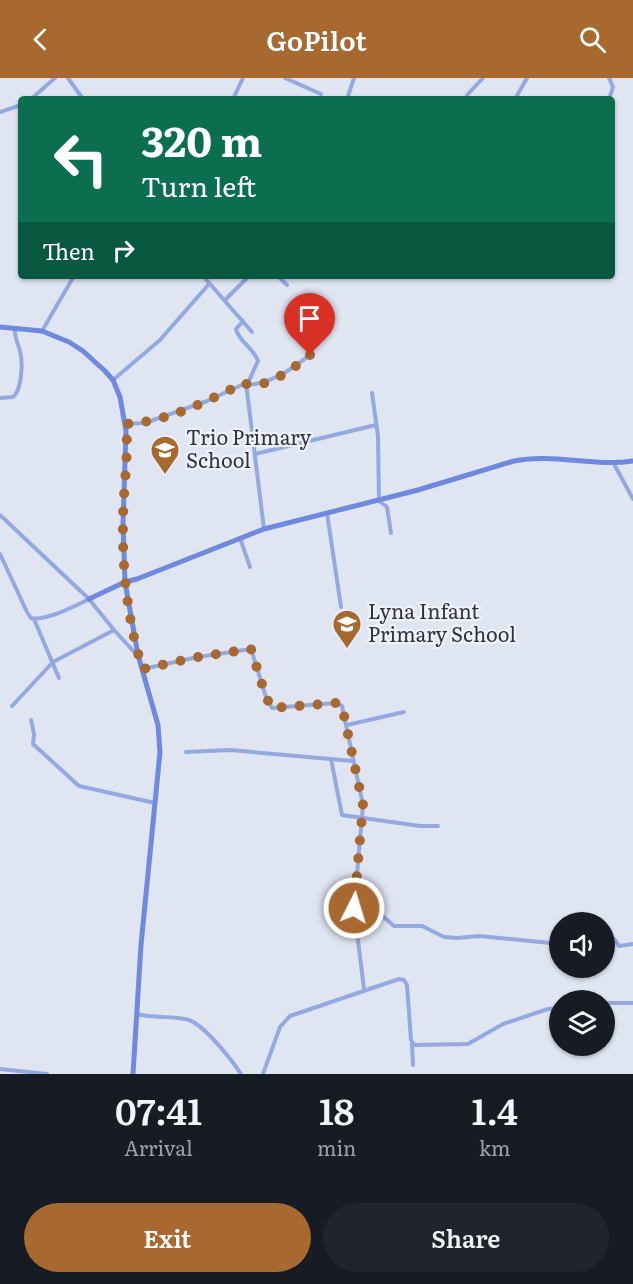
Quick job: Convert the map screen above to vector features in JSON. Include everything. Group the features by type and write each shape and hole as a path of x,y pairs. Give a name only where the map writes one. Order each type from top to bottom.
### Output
{"main road":[{"path":"0,327 42,331 69,342 113,380 123,406 126,424 123,523 125,582 138,655 158,724 160,752 136,1014 133,1074"},
{"path":"89,599 125,582 264,529 379,501 470,476 521,459 614,464 633,461"}],"street":[{"path":"34,96 55,78"},
{"path":"68,78 80,96"},
{"path":"235,96 243,78"},
{"path":"285,78 321,94"},
{"path":"348,96 354,78"},
{"path":"467,96 483,78"},
{"path":"516,96 527,78"},
{"path":"609,78 613,87 610,96"},
{"path":"0,112 18,106"},
{"path":"42,331 72,279"},
{"path":"205,279 252,332"},
{"path":"225,300 246,279"},
{"path":"281,279 286,285"},
{"path":"113,380 160,340 209,284"},
{"path":"243,321 236,329 238,338 248,345 258,361 247,385 264,529"},
{"path":"0,398 13,397 18,392 21,361 14,334 15,328"},
{"path":"126,424 145,423 207,400 244,383 247,385 271,381 310,355"},
{"path":"372,393 376,425 379,501 387,507 391,533"},
{"path":"255,454 376,425"},
{"path":"614,464 633,499"},
{"path":"327,513 341,607"},
{"path":"0,515 89,599 138,655"},
{"path":"240,538 250,567"},
{"path":"0,554 27,612 33,619 59,678"},
{"path":"33,619 89,599"},
{"path":"12,706 53,662 114,630"},
{"path":"143,669 251,649 266,697 272,708 340,704 344,709 363,805 354,908 363,989"},
{"path":"347,725 404,712"},
{"path":"31,720 34,734 33,744 75,784 155,803"},
{"path":"186,752 230,750 353,761"},
{"path":"331,759 341,813 361,818 438,826"},
{"path":"354,908 378,912 394,926 422,926 444,937 479,936 549,943"},
{"path":"615,940 619,946 633,944"},
{"path":"263,1074 283,1021 290,1016 363,989 399,979 404,980 408,992 413,1065"},
{"path":"615,1003 633,1003"},
{"path":"412,1044 468,1044 503,1024 549,1010"},
{"path":"136,1014 189,1020 205,1031 241,1074"},
{"path":"0,1069 47,1074"}],"place":[{"name":"Trio Primary School","path":"165,476"},
{"name":"Lyna Infant Primary School","path":"347,650"}],"route":[{"path":"310,355 271,381 250,385 245,382 207,400 145,423 126,424 123,557 125,582 138,655 143,669 251,649 266,697 272,708 336,703 344,709 363,805 354,908"}]}
